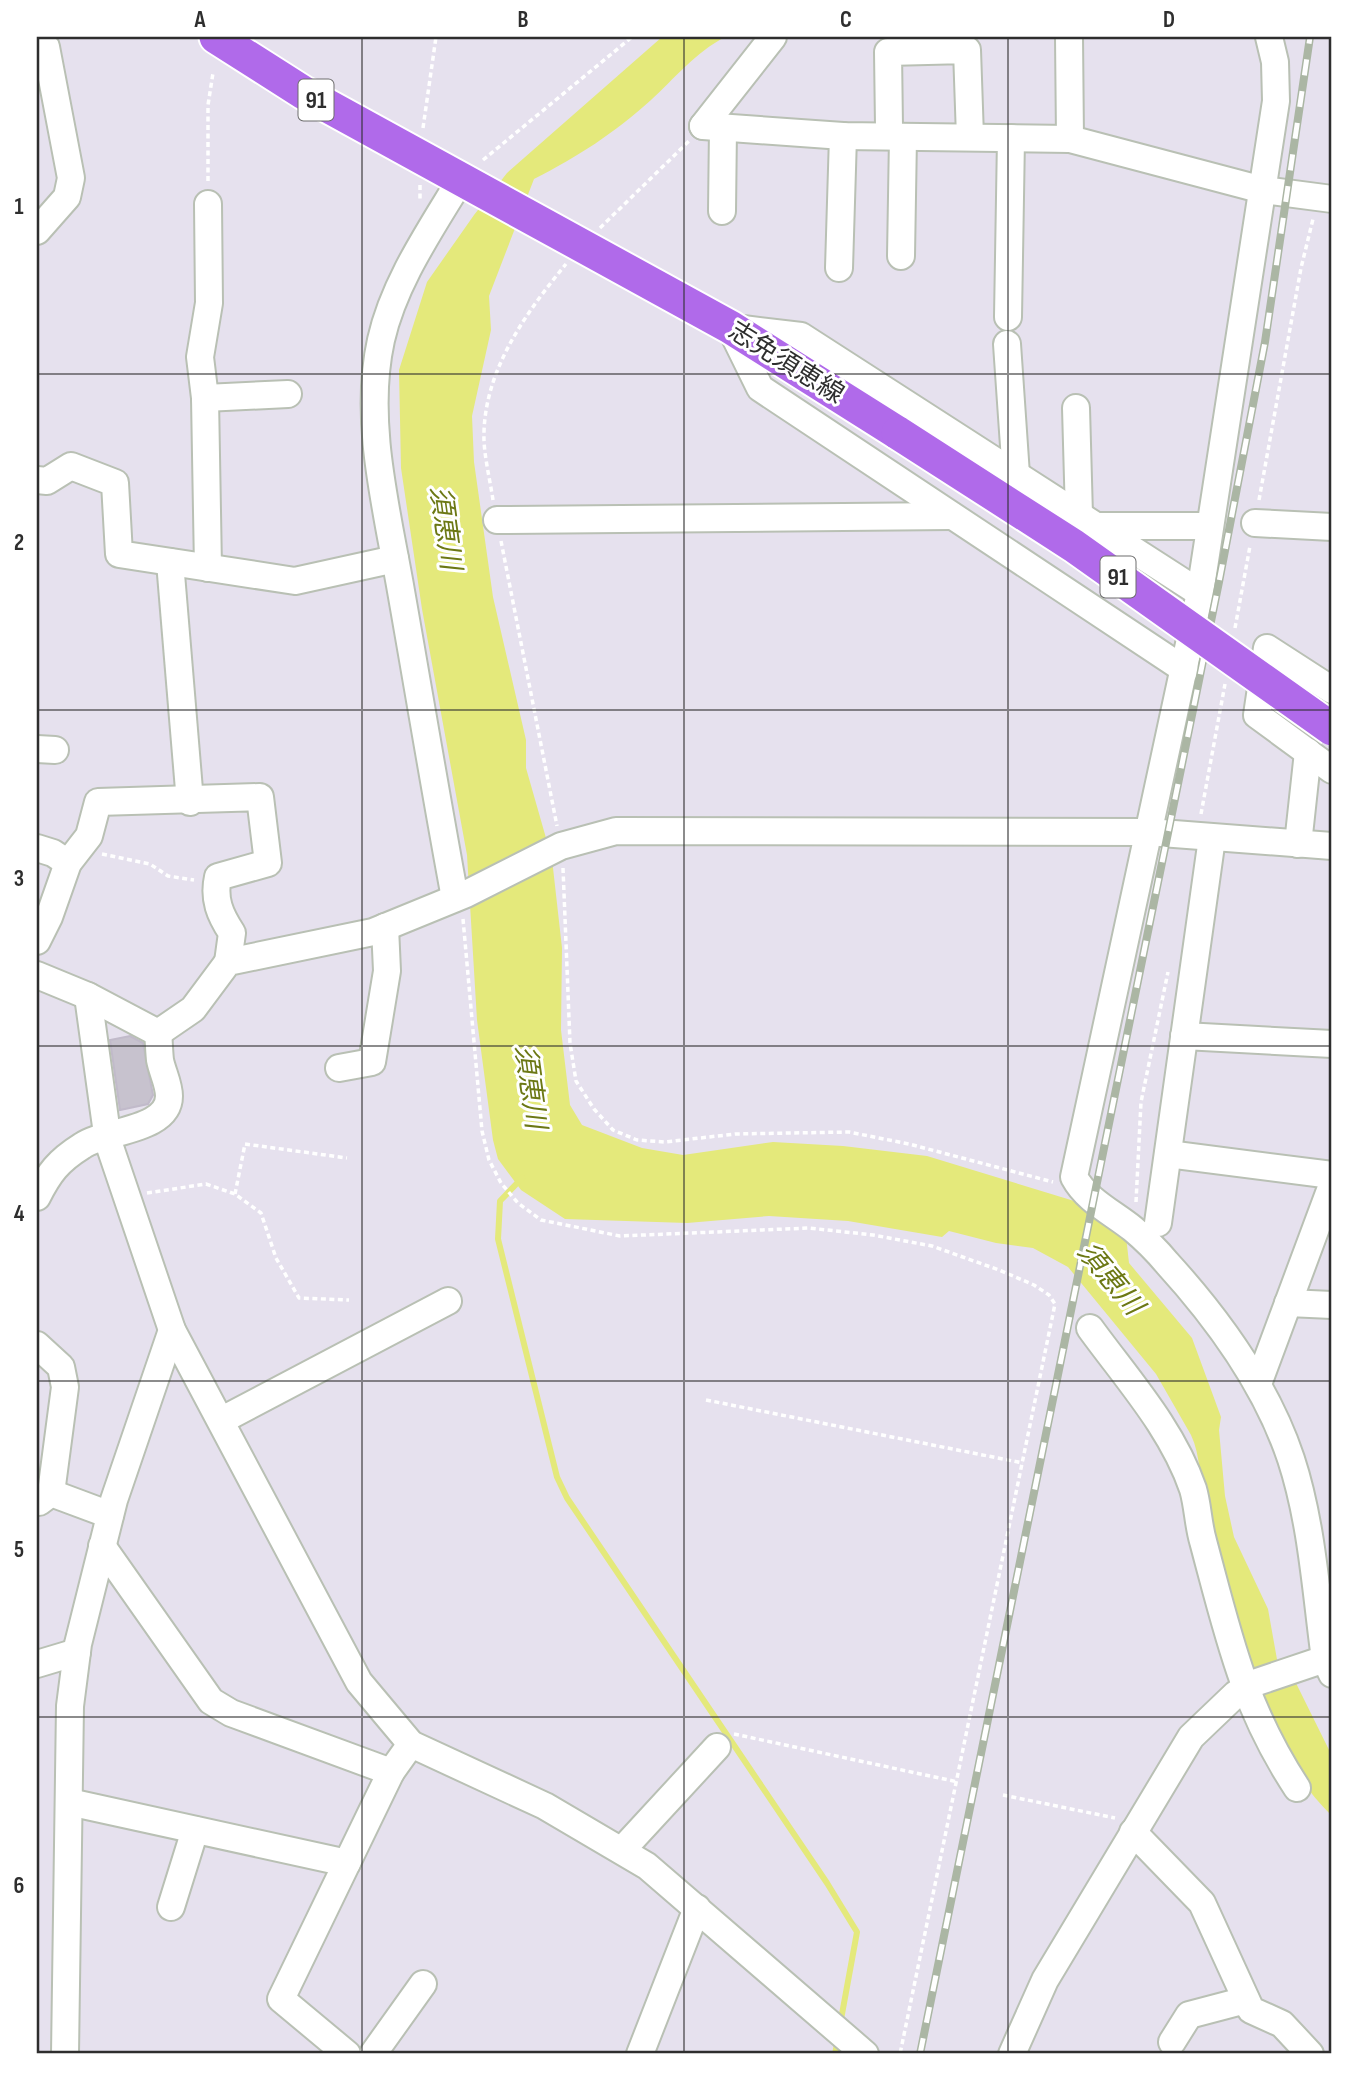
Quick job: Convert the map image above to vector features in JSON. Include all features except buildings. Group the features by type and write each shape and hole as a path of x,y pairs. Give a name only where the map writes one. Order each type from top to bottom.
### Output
{"main road":[{"name":"志免須恵線","path":"216,37 304,93 730,327 1074,547 1332,729"}],"street":[{"path":"722,211 713,127 773,37"},
{"path":"1069,37 1070,139"},
{"path":"1012,2054 1045,1980 1191,1737 1248,1687 1323,1665 1305,1516 1294,1471 1277,1423 1258,1384 1210,1316 1167,1262 1146,1227 1082,1192 1074,1177 1200,593 1276,101 1275,62 1269,37"},
{"path":"37,39 46,47 72,178 67,197 37,231"},
{"path":"901,256 896,132 888,52 967,50 970,138"},
{"path":"713,127 843,136 896,132 970,138 1070,139 1263,190 1325,198"},
{"path":"839,268 843,136"},
{"path":"1008,317 1011,138"},
{"path":"460,896 382,497 374,384 382,337 413,259 461,179"},
{"path":"208,204 209,303 200,357 205,398 208,568"},
{"path":"730,327 801,336 1200,593"},
{"path":"730,327 760,388 1185,670"},
{"path":"1007,344 1016,475"},
{"path":"205,398 288,394"},
{"path":"1076,408 1088,521"},
{"path":"37,480 47,481 71,466 115,483 119,554 295,581 396,559"},
{"path":"497,520 952,516"},
{"path":"1088,521 1209,526"},
{"path":"1255,523 1332,527"},
{"path":"170,562 190,802"},
{"path":"1332,690 1267,648 1257,715 1332,769"},
{"path":"1298,844 1308,752"},
{"path":"37,941 74,856 89,836 98,802 190,802 260,797 268,863 218,877 216,882 216,898 221,917 232,933 228,962 193,1009 158,1033"},
{"path":"228,962 385,927 460,896 561,846 616,831 1148,832 1332,846"},
{"path":"1146,1227 1168,1154 1184,1036 1204,837"},
{"path":"37,848 74,856"},
{"path":"339,1068 372,1062 387,971 385,927"},
{"path":"37,975 88,996 158,1033"},
{"path":"88,996 107,1133 124,1196 172,1330 359,1682 411,1744 545,1806 647,1866 865,2054"},
{"path":"37,1197 51,1170 83,1145 107,1133 142,1127 162,1115 170,1097 160,1060 158,1033"},
{"path":"1184,1036 1332,1044"},
{"path":"1168,1154 1332,1175"},
{"path":"1258,1384 1332,1185"},
{"path":"222,1420 447,1301"},
{"path":"1287,1303 1332,1304"},
{"path":"1090,1328 1153,1412 1181,1461 1193,1491 1200,1532 1248,1687 1269,1743 1297,1788"},
{"path":"65,2054 70,1706 77,1652 110,1515 172,1330"},
{"path":"37,1345 61,1367 65,1387 44,1499 110,1515"},
{"path":"102,1546 211,1701 231,1713 391,1772"},
{"path":"37,1664 77,1652"},
{"path":"347,2054 281,1999 391,1772 411,1744"},
{"path":"622,1850 717,1747"},
{"path":"68,1802 347,1863"},
{"path":"1135,1828 1202,1903 1251,2010 1282,2024 1310,2054"},
{"path":"171,1907 195,1830"},
{"path":"640,2054 697,1908"},
{"path":"373,2054 423,1984"},
{"path":"1172,2042 1189,2015 1246,2000"}],"path":[{"path":"461,179 632,37"},
{"path":"208,204 208,105 213,73"},
{"path":"574,241 713,127"},
{"path":"1235,632 1301,268 1325,198"},
{"path":"1204,837 1227,673"},
{"path":"561,846 570,1043 576,1081 594,1109 613,1130 636,1139 665,1142 735,1134 849,1132 909,1144 1051,1182 1074,1177"},
{"path":"74,856 150,864 168,876 216,882"},
{"path":"460,896 482,1130 489,1160 501,1183 518,1203 541,1220 620,1236 809,1228 873,1236 932,1246 1034,1286 1049,1295 1055,1304 900,2054"},
{"path":"1146,1227 1135,1202 1141,1102 1169,969"},
{"path":"235,1194 245,1144 347,1158"},
{"path":"124,1196 206,1184 235,1194 261,1213 276,1258 299,1298 349,1300"},
{"path":"706,1400 1023,1463"},
{"path":"717,1747 733,1734 958,1782"},
{"path":"1003,1795 1135,1828"}],"water":[{"name":"須恵川","path":"662,37 725,37 695,58 651,100 609,134 534,179 489,296 491,330 472,416 474,462 493,597 526,740 526,768 552,859 562,948 561,1030 570,1105 582,1125 642,1148 683,1155 773,1142 843,1146 927,1156 1084,1204 1126,1236 1129,1263 1192,1338 1221,1417 1219,1430 1225,1496 1234,1537 1268,1609 1278,1665 1292,1675 1332,1756 1332,1816 1304,1784 1263,1710 1236,1628 1205,1503 1197,1451 1191,1435 1156,1374 1068,1267 1033,1248 996,1243 949,1231 942,1237 848,1221 769,1216 687,1223 565,1219 521,1190 498,1159 493,1140 477,1020 467,855 422,609 401,468 399,370 427,282 507,173"}],"waterway":[{"path":"522,1178 500,1201 498,1239 557,1477 567,1498 827,1883 857,1932 840,2025"},
{"path":"835,2054 838,2039"}],"railway":[{"path":"920,2054 1219,582 1265,342 1310,37"}]}
